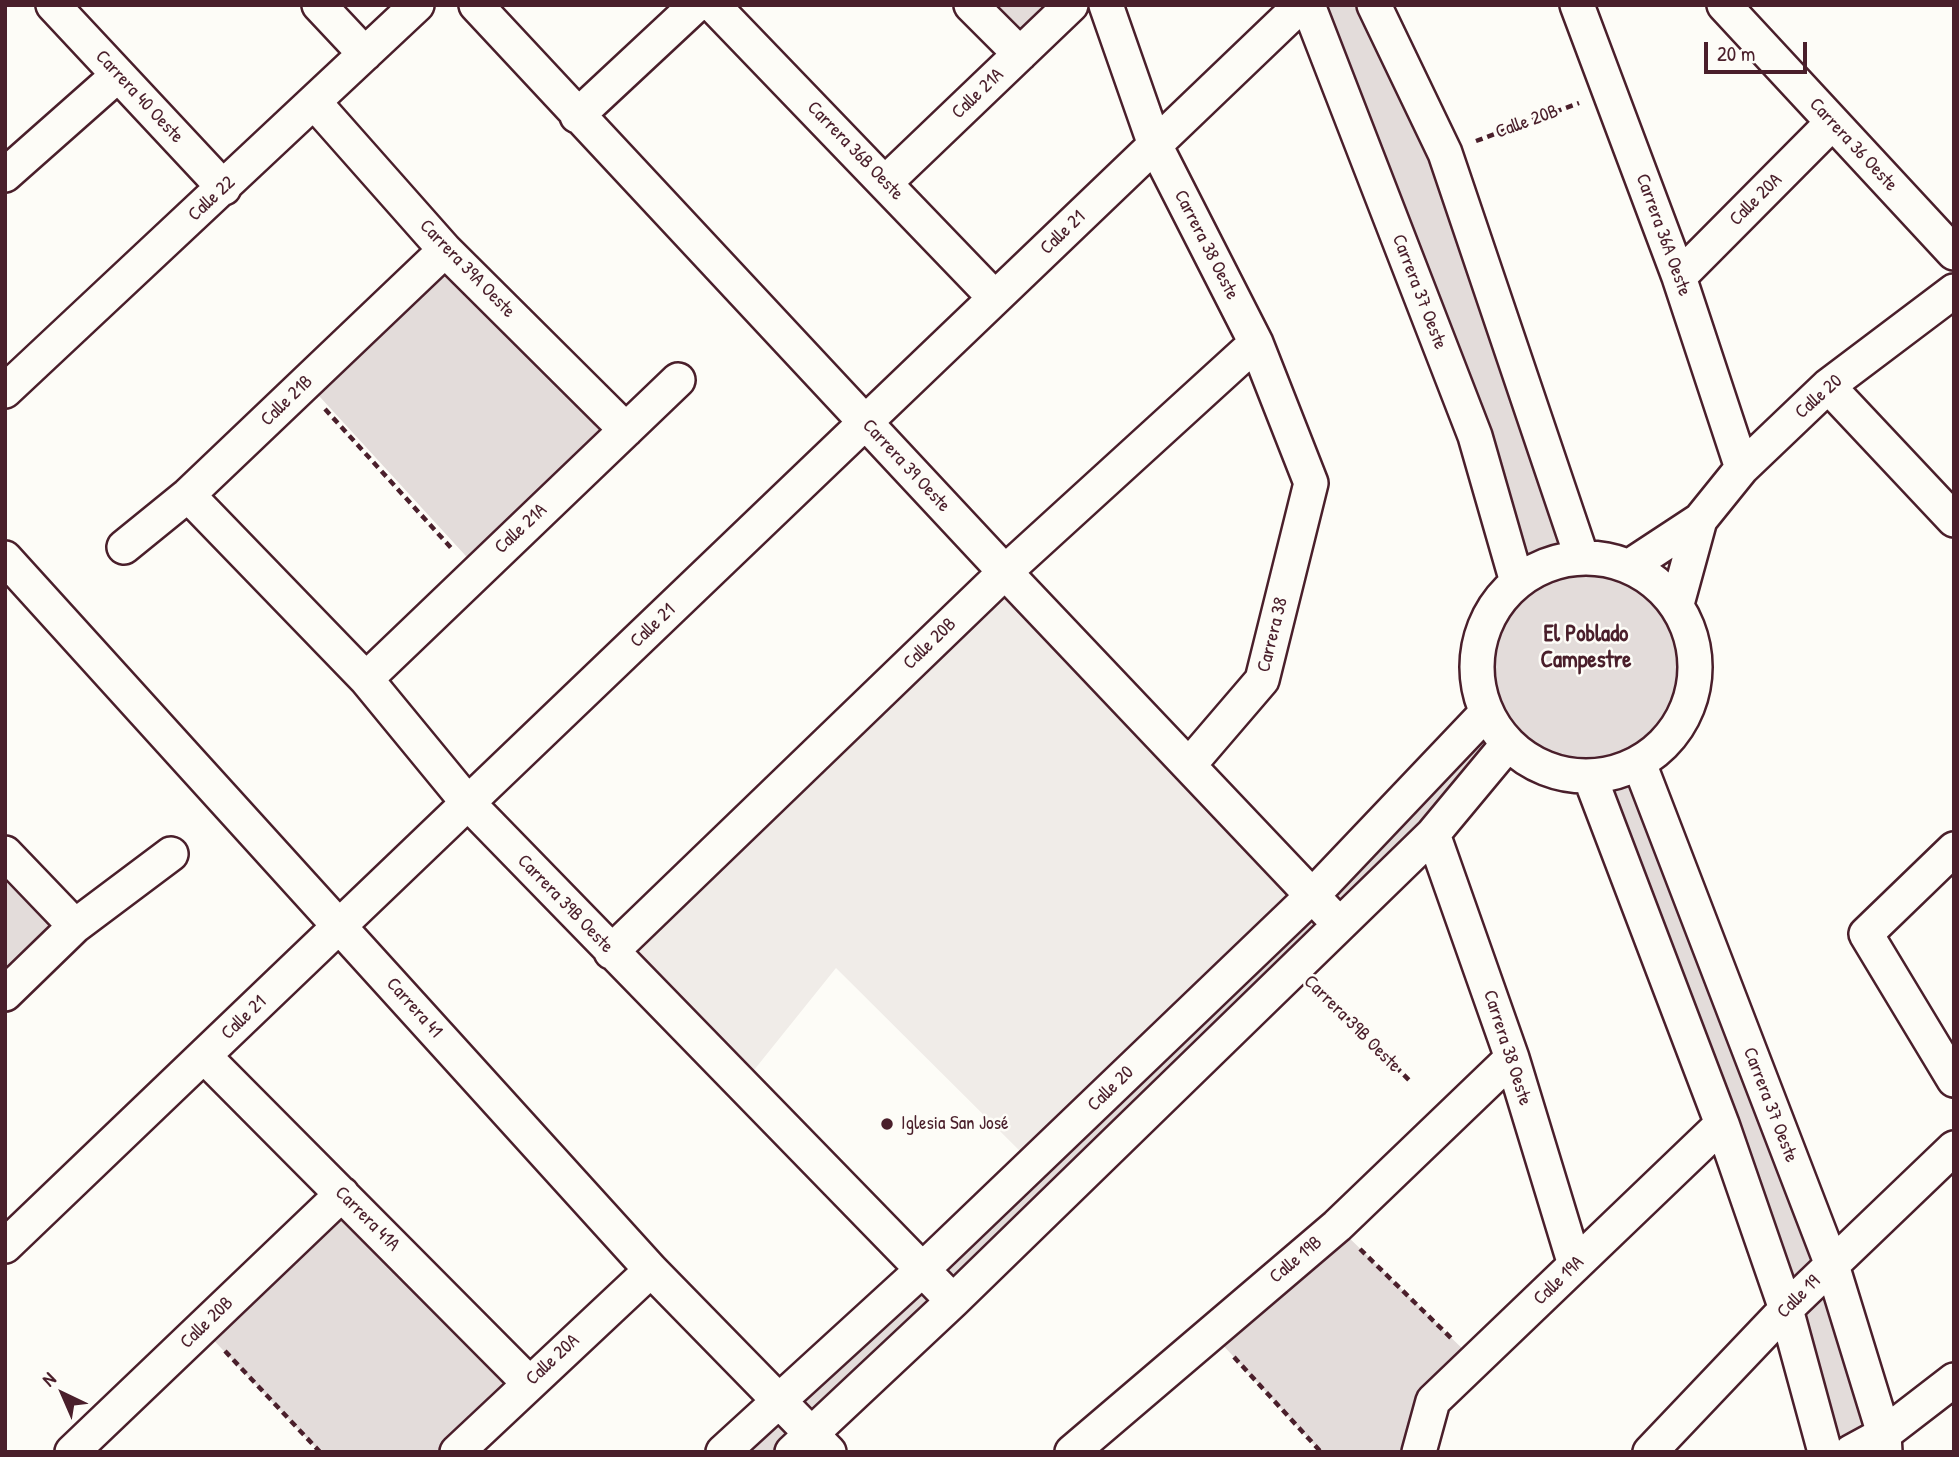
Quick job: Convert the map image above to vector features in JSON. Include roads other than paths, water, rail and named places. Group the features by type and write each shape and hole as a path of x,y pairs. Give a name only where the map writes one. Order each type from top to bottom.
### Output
{"street":[{"name":"Carrera 40 Oeste","path":"53,5 224,188"},
{"path":"319,5 365,54"},
{"name":"Calle 22","path":"5,391 417,5"},
{"name":"Carrera 39 Oeste","path":"476,5 1339,925"},
{"path":"578,116 696,5"},
{"name":"Carrera 36B Oeste","path":"713,5 995,298"},
{"path":"971,5 1020,54"},
{"name":"Calle 21A","path":"886,183 1071,5"},
{"name":"Carrera 38 Oeste","path":"1106,5 1155,145 1256,343 1311,483"},
{"name":"Calle 21","path":"5,1246 1301,5"},
{"name":"Carrera 37 Oeste","path":"1308,5 1475,436 1517,582"},
{"path":"1374,5 1445,153 1582,558"},
{"name":"Carrera 36A Oeste","path":"1577,5 1679,277 1742,468"},
{"name":"Carrera 36 Oeste","path":"1724,5 1954,253"},
{"path":"5,175 118,75"},
{"name":"Carrera 39A Oeste","path":"314,102 445,250 626,430"},
{"name":"Calle 20A","path":"1679,277 1832,123"},
{"name":"Calle 21B","path":"124,547 188,495 445,250"},
{"name":"Calle 20","path":"1630,566 1700,520 1742,468 1828,386 1954,291"},
{"name":"Calle 20B","path":"611,953 1005,572 1256,343"},
{"name":"Calle 21A","path":"366,679 678,380"},
{"path":"1828,386 1954,520"},
{"name":"Carrera 38","path":"1190,764 1262,680 1311,483"},
{"name":"Carrera 39B Oeste","path":"188,495 366,679 468,803 611,953 953,1301"},
{"name":"Calle 20","path":"1676,604 1700,520"},
{"name":"Carrera 41","path":"5,558 651,1270 780,1400 811,1445"},
{"path":"1582,558 1606,559 1630,566 1656,582 1676,604 1692,638 1696,674 1688,709 1668,740 1639,763 1614,774 1590,777 1557,774 1530,762 1507,745 1485,714 1476,678 1479,643 1493,609 1517,582 1547,565 1582,558"},
{"name":"Calle 20","path":"723,1452 922,1270 1312,896 1485,714"},
{"path":"811,1445 953,1301 1433,834 1507,745"},
{"name":"Carrera 37 Oeste","path":"1639,763 1832,1265 1884,1443"},
{"path":"1590,777 1722,1124 1786,1309 1825,1452"},
{"name":"Carrera 38 Oeste","path":"1433,834 1512,1058 1575,1265"},
{"path":"1954,849 1866,934 1954,1080"},
{"path":"5,853 75,926"},
{"path":"5,994 75,926 171,854"},
{"name":"Carrera 41A","path":"204,1056 529,1383"},
{"name":"Calle 19B","path":"1077,1450 1210,1331 1337,1226 1512,1058"},
{"name":"Calle 19A","path":"1419,1452 1433,1401 1722,1124"},
{"name":"Calle 19","path":"1650,1452 1786,1309 1954,1148"},
{"name":"Calle 20B","path":"75,1451 342,1194"},
{"name":"Calle 20A","path":"457,1452 651,1270"},
{"path":"1851,1452 1884,1443 1954,1380"}],"place":[{"name":"Iglesia San José","path":"887,1124"}],"district":[{"name":"El Poblado Campestre","path":"1586,648"}]}
